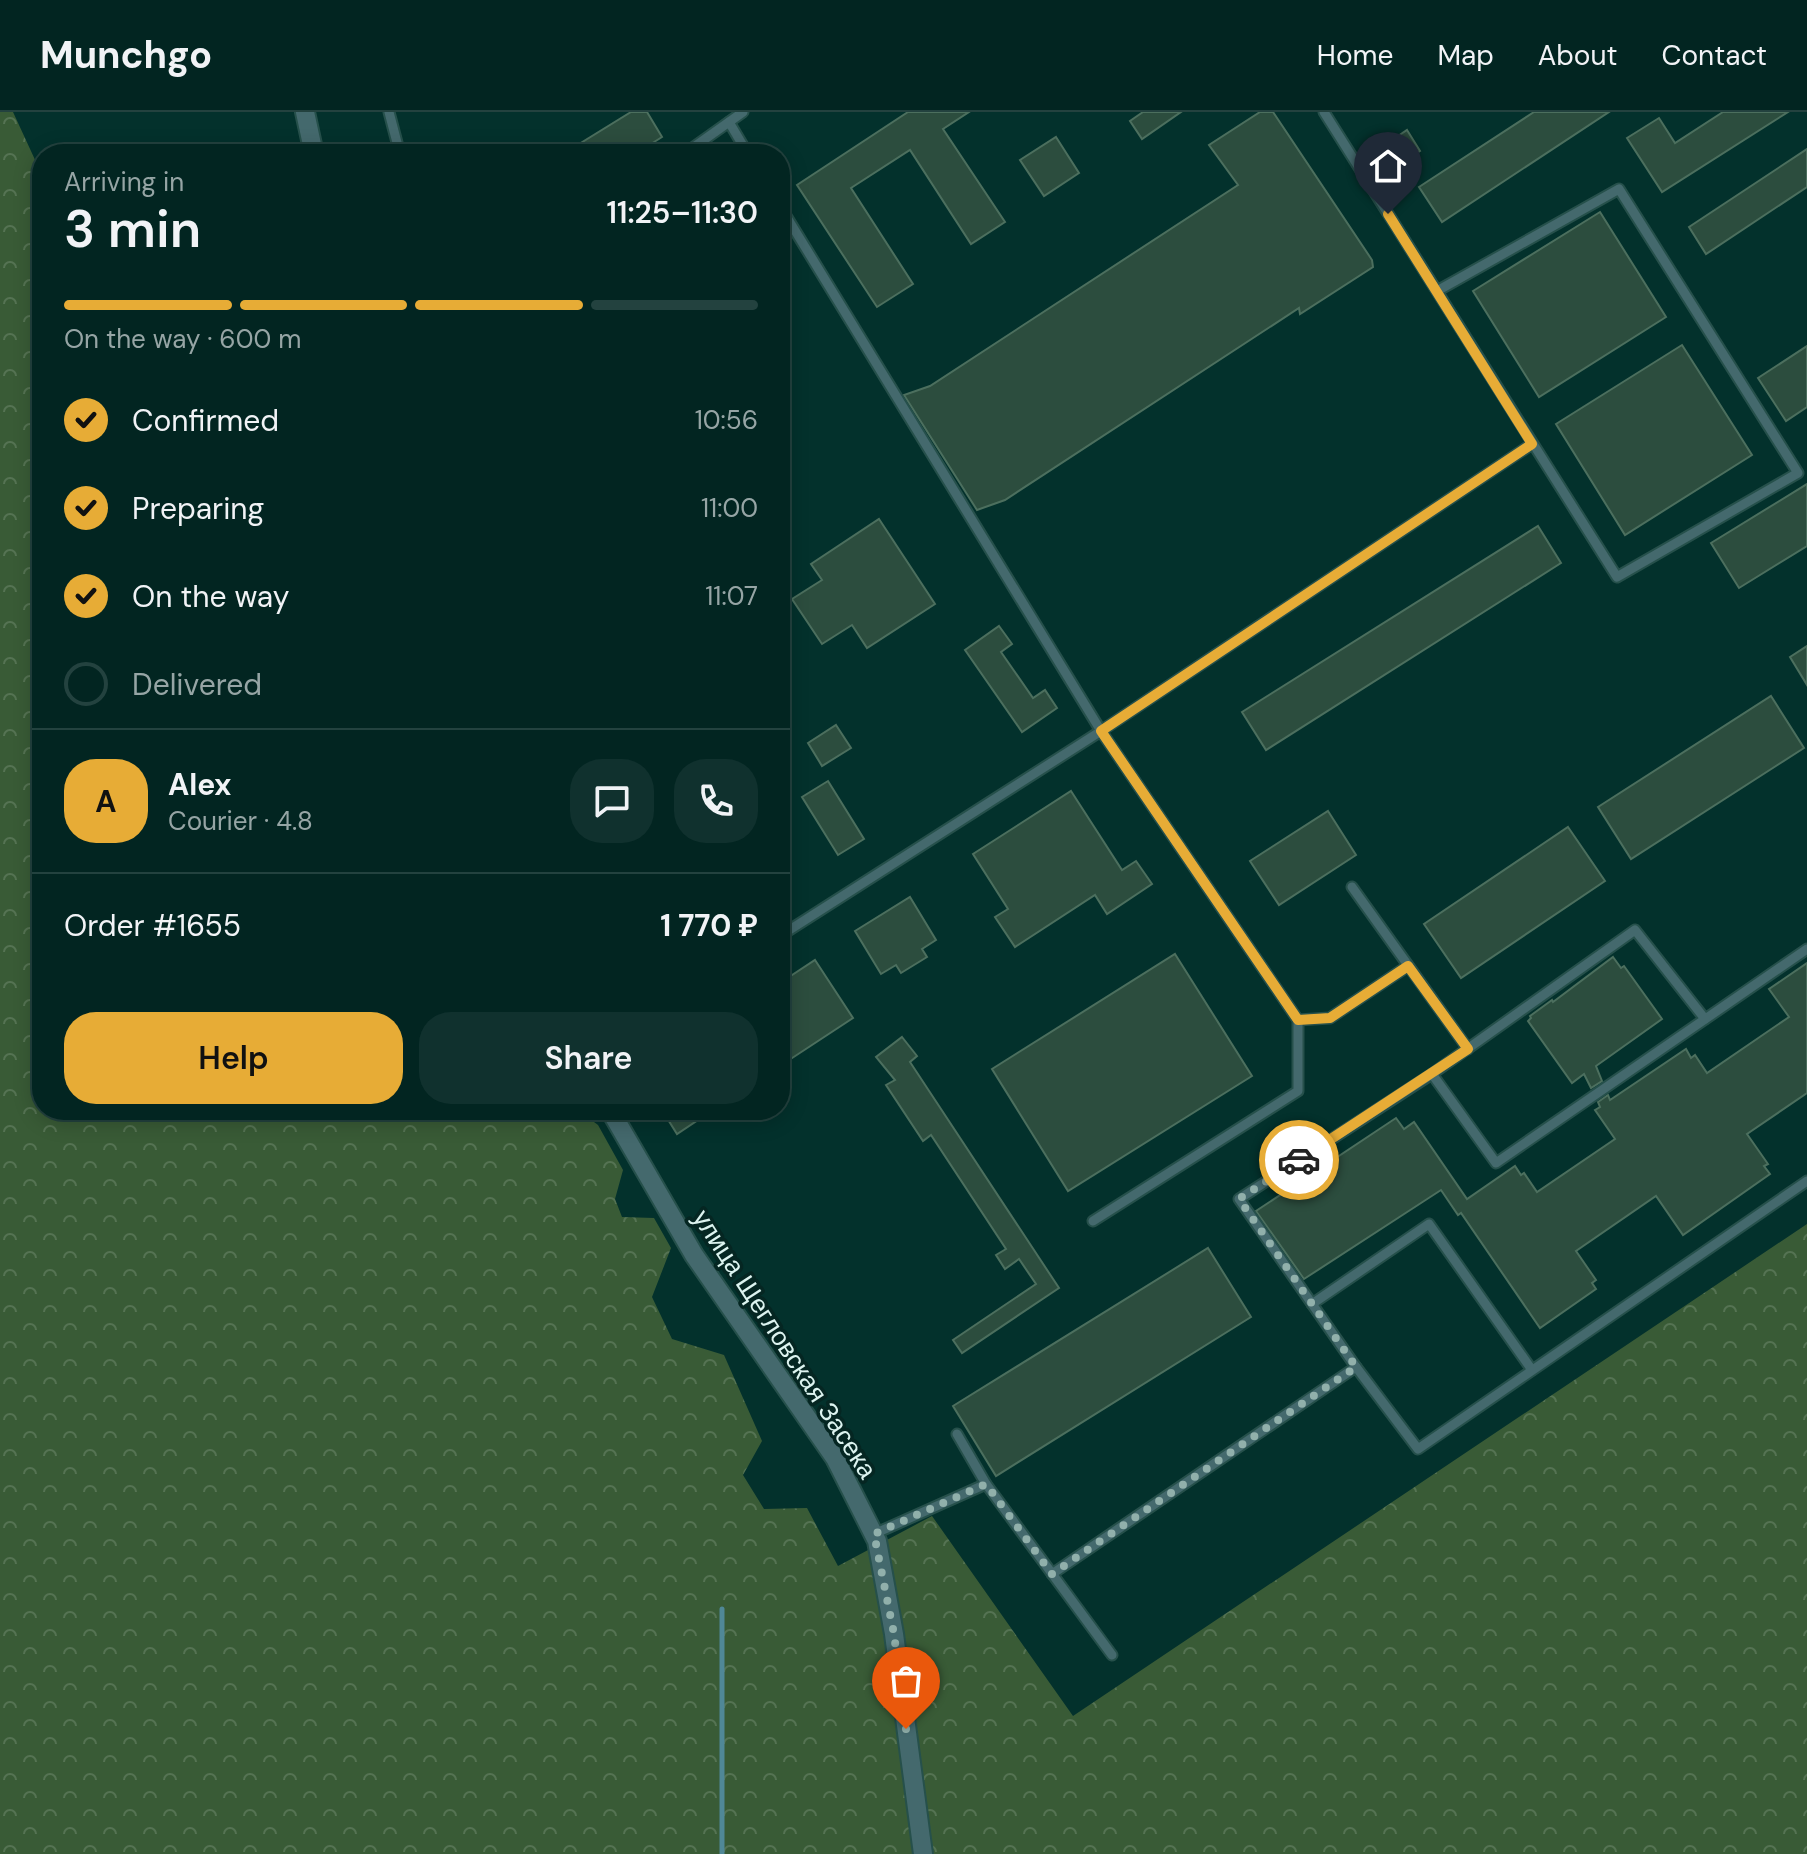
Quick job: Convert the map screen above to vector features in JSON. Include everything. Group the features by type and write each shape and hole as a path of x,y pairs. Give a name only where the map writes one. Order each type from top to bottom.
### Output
{"street":[{"path":"305,112 312,144"},
{"name":"улица Щегловская Засека","path":"616,1120 694,1255 835,1458 874,1534 894,1634 923,1854"}],"lane":[{"path":"389,112 397,144"},
{"path":"698,144 743,112"},
{"path":"1324,112 1617,577 1798,473 1619,189 1437,291"},
{"path":"729,122 742,144"},
{"path":"790,222 1101,731 1298,1020 1298,1091 1093,1221"},
{"path":"790,930 1101,731 1532,444"},
{"path":"1352,887 1468,1049"},
{"path":"1705,1019 1635,930 1432,1074 1239,1199 1356,1367 1418,1449 1807,1181"},
{"path":"1432,1074 1496,1163 1807,949"},
{"path":"1298,1020 1330,1018 1408,966"},
{"path":"1312,1304 1429,1224 1532,1370"},
{"path":"1052,1574 1356,1367"},
{"path":"957,1434 986,1484 1112,1655"},
{"path":"874,1534 986,1484"}],"green space":[{"path":"0,112 13,112 32,153 32,1120 591,1120 598,1125 623,1170 615,1199 622,1217 654,1218 671,1248 652,1297 672,1339 724,1355 762,1441 743,1475 764,1509 807,1508 838,1566 932,1516 1073,1716 1807,1224 1807,1854 0,1854"}],"building":[{"path":"631,112 647,112 662,137 651,144 579,144"},
{"path":"908,112 969,112 943,129 1005,222 971,244 910,150 851,188 913,284 877,307 797,185"},
{"path":"1143,112 1181,112 1142,139 1130,121"},
{"path":"1260,112 1273,112 1372,260 1373,267 1300,314 1299,308 1005,500 977,510 904,395 930,386 1238,185 1209,145"},
{"path":"1534,112 1609,112 1442,222 1419,187"},
{"path":"1723,112 1788,112 1662,192 1627,138 1659,118 1675,143"},
{"path":"1407,130 1420,151 1395,167 1382,147"},
{"path":"1056,137 1079,173 1044,196 1020,160"},
{"path":"1807,149 1807,187 1706,254 1689,227"},
{"path":"1600,212 1666,317 1539,397 1473,291"},
{"path":"1682,345 1752,455 1625,535 1556,424"},
{"path":"1807,346 1807,407 1786,421 1758,378"},
{"path":"1807,484 1807,546 1739,588 1711,543"},
{"path":"879,519 935,604 867,648 852,625 822,644 792,599 822,580 811,564"},
{"path":"1538,526 1561,563 1266,750 1242,712"},
{"path":"999,626 1012,644 1001,652 1033,698 1045,690 1057,708 1022,732 965,650"},
{"path":"1807,646 1807,685 1790,657"},
{"path":"1771,696 1804,748 1631,859 1598,807"},
{"path":"836,725 851,748 822,766 808,743"},
{"path":"828,781 864,839 838,855 802,797"},
{"path":"1071,791 1122,870 1136,861 1152,884 1107,914 1095,895 1015,947 995,917 1008,909 973,854"},
{"path":"1328,811 1356,855 1279,905 1250,861"},
{"path":"1568,827 1605,881 1461,978 1424,924"},
{"path":"910,897 936,940 922,949 927,957 901,973 896,965 881,974 855,931"},
{"path":"1175,954 1252,1076 1068,1191 992,1069"},
{"path":"1613,957 1621,968 1624,966 1662,1019 1596,1066 1602,1081 1591,1088 1584,1074 1572,1083 1528,1021 1530,1016"},
{"path":"815,960 853,1018 790,1059 790,976"},
{"path":"1807,963 1807,1093 1747,1134 1768,1164 1764,1166 1770,1174 1683,1235 1656,1196 1576,1251 1596,1280 1592,1283 1596,1289 1540,1328 1461,1213 1458,1215 1441,1190 1304,1279 1256,1211 1396,1118 1404,1129 1414,1122 1467,1199 1515,1166 1537,1192 1615,1139 1595,1110 1600,1107 1598,1102 1608,1095 1610,1100 1686,1049 1691,1058 1695,1055 1707,1073 1789,1017 1769,989"},
{"path":"902,1037 917,1056 910,1062 1059,1288 962,1353 953,1340 1036,1284 1019,1259 1005,1269 996,1255 1006,1249 931,1135 923,1141 886,1085 895,1080 876,1057"},
{"path":"668,1120 698,1120 677,1134"},
{"path":"1208,1248 1251,1317 996,1476 953,1406"}],"waterway":[{"path":"722,1609 722,1854"}],"way so far":[{"path":"906,1729 894,1634 874,1534 907,1522 986,1484 1052,1574 1356,1367 1239,1199 1299,1160"}],"route":[{"path":"1299,1160 1468,1049 1408,966 1330,1018 1298,1020 1101,731 1532,444 1388,214"}]}
